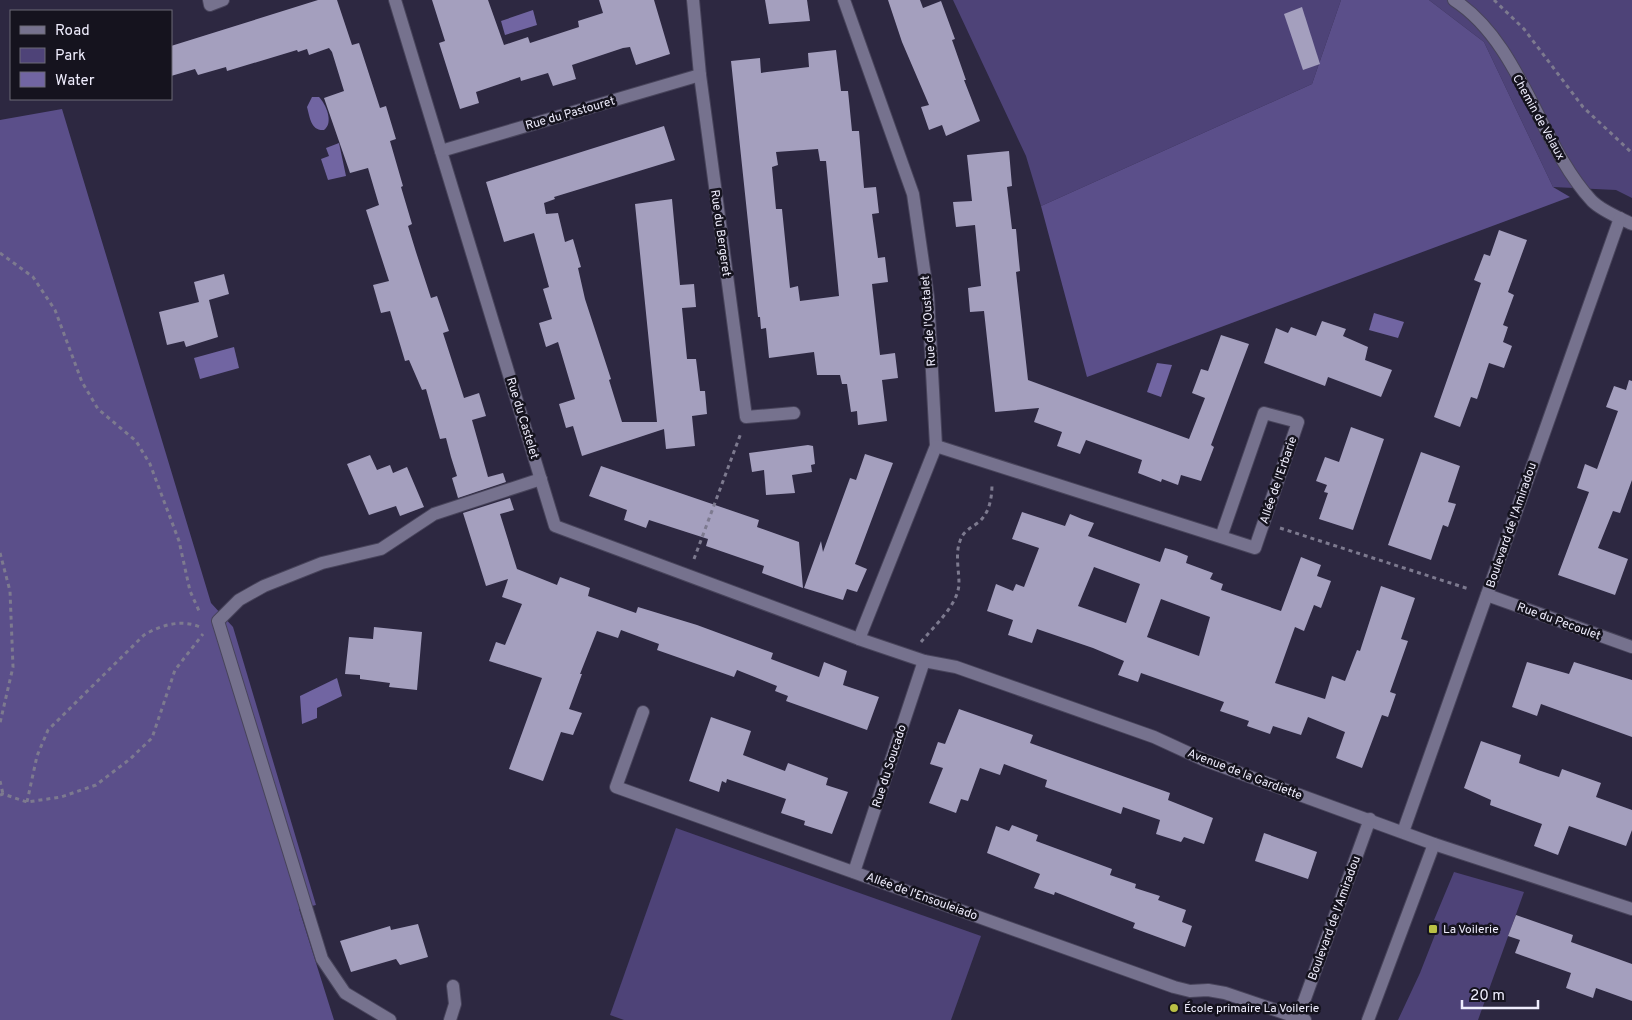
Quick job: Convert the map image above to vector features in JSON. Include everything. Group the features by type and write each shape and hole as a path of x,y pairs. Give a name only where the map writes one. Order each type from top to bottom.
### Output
{"street":[{"path":"208,0 210,5 223,0"},
{"name":"Rue du Castelet","path":"395,0 555,526 858,639"},
{"name":"Rue du Bergeret","path":"693,0 700,75 746,417"},
{"name":"Rue de l'Oustalet","path":"844,0 913,194 928,297 936,446 858,639"},
{"name":"Chemin de Velaux","path":"1454,0 1493,36 1569,170 1593,202 1632,224"},
{"name":"Rue du Pastouret","path":"441,151 700,75"},
{"name":"Boulevard de l'Amiradou","path":"1403,832 1620,218"},
{"path":"746,417 794,413"},
{"name":"Allée de l'Erbarie","path":"936,446 993,464 1220,537 1255,548 1298,422 1264,413 1220,537"},
{"path":"390,1020 345,993 322,958 218,620 239,600 264,586 322,563 382,549 434,514 541,479"},
{"name":"Rue du Pecoulet","path":"1487,595 1632,647"},
{"name":"Avenue de la Gardiette","path":"858,639 924,661 956,667 1136,730 1204,760 1370,819 1434,844 1632,909"},
{"name":"Rue du Soucado","path":"854,872 924,661"},
{"name":"Allée de l'Ensouleiado","path":"643,712 616,787 1190,991 1208,990 1225,993 1301,1019"},
{"name":"Boulevard de l'Amiradou","path":"1301,1019 1370,819"},
{"path":"1368,1020 1434,844"},
{"path":"450,1020 455,1004 453,986"}],"path":[{"path":"1494,0 1524,29 1583,107 1632,153"},
{"path":"0,253 33,276 55,310 82,382 98,409 136,441 150,464 179,541 190,591 208,630"},
{"path":"688,576 746,417"},
{"path":"909,656 956,596 959,586 958,551 960,540 966,531 987,512 992,494 993,464"},
{"path":"1263,523 1487,595"},
{"path":"0,553 10,591 13,667 0,723"},
{"path":"0,781 2,795 27,802 61,797 96,785 130,759 152,738 175,670 198,639 218,620"},
{"path":"27,802 37,756 48,730 144,634 161,625 191,623 208,630"}],"green space":[{"path":"953,0 1341,0 1312,84 1041,206 1026,156"},
{"path":"1429,0 1632,0 1632,198 1616,190 1553,187 1484,42"},
{"path":"676,828 981,936 951,1020 624,1020 610,1015"},
{"path":"1454,872 1524,892 1478,1020 1398,1020 1420,973 1440,922 1434,920"}],"shaded area":[{"path":"1341,0 1429,0 1484,42 1553,187 1570,197 1087,377 1041,206 1312,84"},
{"path":"62,109 211,603 233,627 316,905 299,909 334,1020 0,1020 0,120"}],"water":[{"path":"533,10 537,25 505,35 501,21"},
{"path":"312,97 319,97 328,114 327,127 324,130 316,128 310,119 307,107"},
{"path":"339,143 346,176 328,180 321,159 329,156 326,148"},
{"path":"1374,313 1404,322 1398,338 1369,330"},
{"path":"234,347 239,368 200,379 194,358"},
{"path":"1157,363 1172,365 1161,397 1147,392"},
{"path":"337,678 342,696 317,708 317,718 302,724 300,696"}],"building":[{"path":"318,0 337,0 352,45 359,43 380,108 386,106 396,139 390,141 412,224 408,226 431,298 437,296 449,331 443,333 464,398 479,393 486,416 472,420 488,477 503,473 506,482 458,498 452,478 457,476 446,438 440,439 426,389 422,390 409,360 405,361 390,311 381,313 373,285 389,281 366,210 379,205 368,168 350,173 324,98 344,91 332,52 329,48 309,55 307,49 298,52 297,50 227,71 226,67 198,75 195,69 172,76 172,46"},
{"path":"432,0 488,0 504,45 528,37 530,43 579,27 578,21 603,13 599,0 654,0 670,54 636,65 630,47 623,48 572,65 576,79 553,86 548,73 521,81 520,77 476,92 479,103 460,109 439,43 445,41"},
{"path":"765,0 807,0 810,21 769,24"},
{"path":"888,0 920,0 923,8 941,1 955,39 952,40 966,80 964,80 980,121 946,136 942,125 929,130 921,107 929,105 902,42"},
{"path":"1302,7 1320,64 1303,70 1284,14"},
{"path":"836,50 841,91 848,91 852,131 859,131 864,188 876,187 879,213 872,214 878,258 885,257 888,282 872,284 880,355 895,353 898,378 882,380 887,421 858,425 857,411 851,412 847,384 842,384 840,375 817,375 814,352 769,358 766,328 761,329 760,317 758,317 731,61 760,58 761,73 809,67 808,53","holes":["818,149 820,161 826,161 839,296 800,301 798,286 790,288 782,209 776,209 772,167 778,165 776,152"]},
{"path":"664,126 675,160 554,197 555,199 544,203 546,214 558,213 565,242 573,239 581,267 578,268 585,299 611,379 609,380 622,422 657,422 635,204 672,199 680,285 694,284 696,307 682,308 687,359 696,359 700,391 705,391 707,414 692,416 695,446 666,449 664,429 582,456 573,426 566,428 559,404 575,399 558,342 546,347 539,323 552,319 543,289 549,287 534,233 504,242 486,182"},
{"path":"1009,151 1012,186 1007,187 1012,229 1016,229 1020,271 1016,272 1028,380 1189,439 1205,398 1192,393 1201,369 1208,371 1221,335 1249,344 1211,445 1214,447 1201,481 1181,475 1178,485 1162,479 1161,482 1138,473 1142,460 1086,440 1080,454 1057,446 1062,432 1034,422 1039,408 995,412 984,311 970,312 968,288 981,286 975,225 956,227 953,202 972,201 967,155"},
{"path":"1499,230 1527,240 1508,292 1514,295 1503,325 1508,327 1503,342 1512,346 1504,368 1489,363 1477,399 1471,397 1460,427 1434,417 1481,283 1474,280 1484,254 1490,256"},
{"path":"224,274 229,294 209,300 218,337 186,347 184,341 167,345 159,312 199,302 194,282"},
{"path":"1322,321 1346,329 1343,336 1368,347 1365,360 1392,370 1381,397 1328,377 1325,386 1264,363 1276,328 1288,333 1291,327 1316,336"},
{"path":"1629,380 1632,381 1632,480 1620,513 1613,511 1598,548 1628,559 1615,595 1558,575 1589,492 1577,488 1585,464 1597,469 1618,411 1606,407 1614,386 1626,390"},
{"path":"1351,427 1384,439 1353,530 1319,519 1328,493 1324,492 1327,485 1316,481 1325,457 1339,462"},
{"path":"808,445 813,446 815,464 811,465 812,472 792,475 795,493 766,495 764,470 752,472 749,453"},
{"path":"1421,452 1460,466 1448,502 1456,504 1448,527 1443,525 1431,560 1388,545"},
{"path":"865,454 893,463 855,564 867,569 857,592 847,589 843,600 804,588 821,541 823,552 850,478 856,480"},
{"path":"370,455 377,470 390,465 393,473 407,467 424,507 400,516 396,506 369,515 347,464"},
{"path":"601,466 759,520 757,527 799,542 803,588 762,573 764,566 706,546 708,539 649,520 646,528 624,520 627,510 589,496"},
{"path":"510,498 514,510 500,514 517,569 557,585 560,577 590,588 588,596 636,613 638,607 697,625 773,653 771,659 819,677 824,662 847,671 843,685 879,697 867,730 786,701 788,696 775,691 777,686 737,670 734,677 657,650 659,644 621,630 618,638 597,631 569,709 582,713 573,735 561,732 543,781 509,769 542,678 489,661 496,642 505,645 522,604 502,597 508,579 486,586 463,513"},
{"path":"1022,512 1065,526 1070,514 1094,523 1088,536 1160,562 1165,548 1176,551 1188,556 1186,563 1213,573 1210,579 1223,584 1221,590 1281,611 1301,557 1321,565 1317,576 1331,581 1321,608 1314,605 1304,631 1295,627 1275,683 1325,699 1332,676 1345,681 1357,650 1360,651 1381,586 1415,598 1401,639 1408,641 1390,692 1396,694 1388,717 1382,715 1362,768 1336,758 1345,732 1308,717 1301,735 1273,726 1270,734 1247,726 1249,721 1220,711 1224,702 1141,673 1138,682 1118,675 1124,661 1093,648 1037,629 1032,643 1008,635 1013,620 987,611 996,584 1013,591 1016,584 1024,587 1039,548 1012,539","holes":["1094,567 1140,584 1126,623 1078,606","1161,599 1210,617 1199,656 1147,637"]},
{"path":"374,627 422,632 417,690 389,687 390,683 360,679 360,675 345,674 349,637 373,639"},
{"path":"1527,662 1569,674 1574,662 1632,680 1632,737 1541,704 1537,716 1512,707"},
{"path":"959,709 1033,735 1030,743 1170,793 1168,800 1213,818 1204,844 1184,837 1181,842 1156,834 1160,820 1123,807 1121,814 1045,787 1047,780 1004,764 1000,775 980,768 968,801 961,799 956,813 929,803 943,768 930,764 938,742 945,744"},
{"path":"711,717 751,731 743,755 785,771 788,763 828,778 826,785 848,792 832,834 804,825 805,821 781,813 786,799 727,779 726,783 722,781 719,792 689,781"},
{"path":"1481,741 1521,755 1519,763 1538,770 1559,777 1562,769 1601,783 1596,797 1632,810 1632,830 1626,846 1569,826 1558,855 1534,846 1542,824 1490,805 1491,800 1464,788"},
{"path":"1012,825 1038,835 1036,841 1112,869 1110,875 1136,884 1135,888 1160,896 1158,900 1186,910 1182,922 1192,926 1185,947 1133,928 1135,923 1055,892 1054,895 1034,888 1040,874 987,853 996,826 1009,831"},
{"path":"1264,833 1317,852 1308,879 1255,861"},
{"path":"1516,915 1573,935 1571,942 1632,964 1632,1001 1596,988 1593,998 1566,988 1571,973 1515,953 1520,940 1508,936"},
{"path":"418,924 428,957 400,965 396,959 351,972 340,941 390,926 391,930"}],"place":[{"name":"La Voilerie","path":"1433,929"},
{"name":"École primaire La Voilerie","path":"1174,1008"}]}
